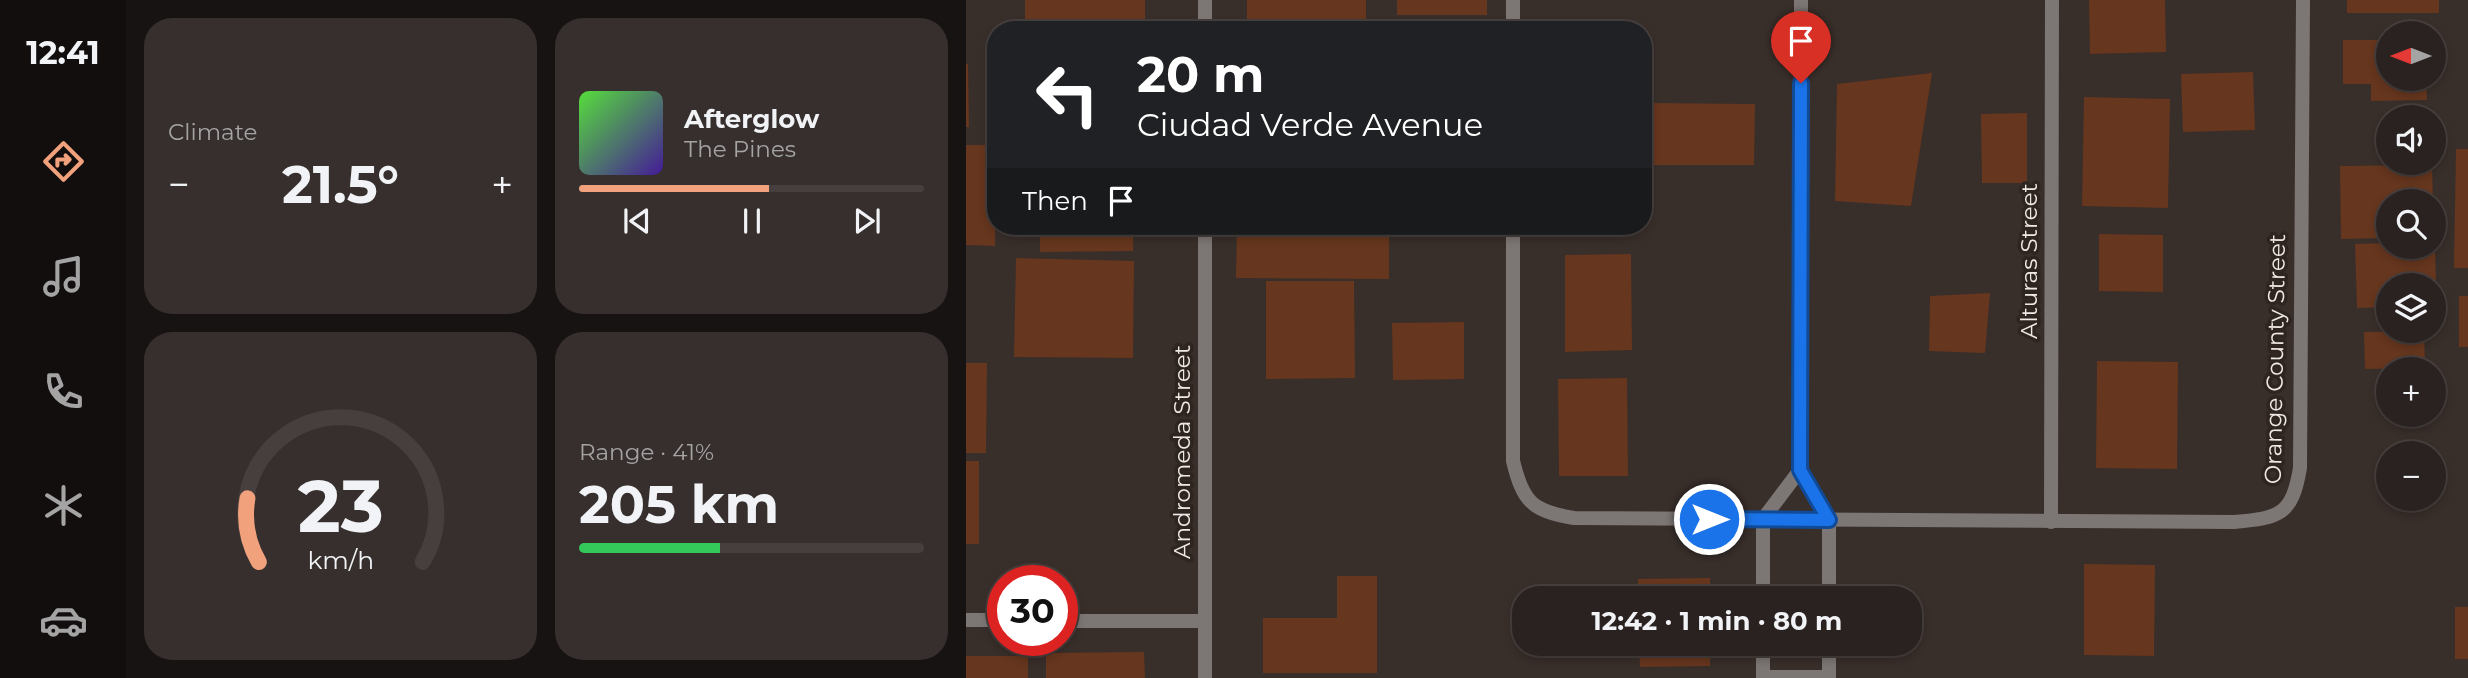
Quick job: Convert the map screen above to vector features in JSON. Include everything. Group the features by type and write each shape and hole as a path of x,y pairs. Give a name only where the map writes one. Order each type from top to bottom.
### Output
{"street":[{"path":"1205,0 1205,21"},
{"path":"1513,0 1513,21"},
{"path":"1801,0 1800,470 1829,520 1829,586"},
{"name":"Alturas Street","path":"2051,522 2052,0"},
{"name":"Orange County Street","path":"1513,235 1513,461 1519,486 1529,503 1548,514 1574,518 2234,523 2258,520 2281,513 2295,495 2300,468 2303,0"},
{"name":"Andromeda Street","path":"1205,235 1205,678"},
{"path":"1763,586 1763,519 1800,470"},
{"path":"966,620 987,620"},
{"path":"1078,621 1205,621"},
{"path":"1763,656 1763,678 1829,678 1829,656"}],"building":[{"path":"1025,0 1145,0 1145,21 1025,21"},
{"path":"1247,0 1366,0 1366,21 1247,21"},
{"path":"1397,0 1487,0 1487,15 1397,15"},
{"path":"2089,0 2165,0 2166,52 2090,54"},
{"path":"2347,0 2439,0 2439,13 2347,13"},
{"path":"2343,40 2376,40 2376,91 2427,91 2427,100 2371,101 2371,84 2343,84"},
{"path":"968,64 969,127 966,127"},
{"path":"2253,72 2255,130 2183,132 2181,74"},
{"path":"1932,73 1911,206 1835,201 1837,84"},
{"path":"2084,97 2170,99 2168,208 2082,206"},
{"path":"1652,103 1755,104 1754,165 1652,165"},
{"path":"2027,113 2027,183 1982,183 1981,114"},
{"path":"966,145 987,145 987,235 995,235 995,246 966,245"},
{"path":"2456,149 2468,149 2468,268 2454,268"},
{"path":"2340,166 2376,166 2376,175 2432,175 2433,189 2376,189 2376,238 2341,239"},
{"path":"2099,234 2163,235 2163,292 2099,291"},
{"path":"1040,235 1133,235 1133,251 1040,252"},
{"path":"1237,235 1389,235 1389,279 1236,278"},
{"path":"2376,243 2376,259 2435,259 2436,273 2376,273 2376,307 2357,308 2355,244"},
{"path":"1631,254 1632,350 1565,352 1565,255"},
{"path":"1016,258 1134,261 1133,358 1014,357"},
{"path":"1266,281 1354,281 1355,378 1266,379"},
{"path":"1990,293 1985,353 1929,351 1930,296"},
{"path":"2459,296 2468,296 2468,347 2459,347"},
{"path":"1464,322 1464,379 1393,380 1392,323"},
{"path":"2364,332 2376,332 2376,343 2424,343 2425,357 2376,357 2376,369 2365,369"},
{"path":"2097,361 2178,362 2177,469 2096,468"},
{"path":"966,363 987,363 986,453 966,453"},
{"path":"1627,378 1628,476 1559,476 1558,379"},
{"path":"966,461 979,461 979,544 966,544"},
{"path":"2084,564 2155,565 2154,656 2084,655"},
{"path":"1337,576 1377,576 1377,673 1263,673 1263,618 1337,618"},
{"path":"1710,578 1710,586 1638,586 1638,579"},
{"path":"2455,607 2468,607 2468,659 2455,659"},
{"path":"1144,652 1145,678 1046,678 1046,656 1078,656 1078,653"},
{"path":"966,656 1028,656 1028,678 966,678"},
{"path":"1640,656 1710,656 1710,666 1640,667"}],"route":[{"path":"1709,519 1829,520 1800,470 1801,83"}]}
